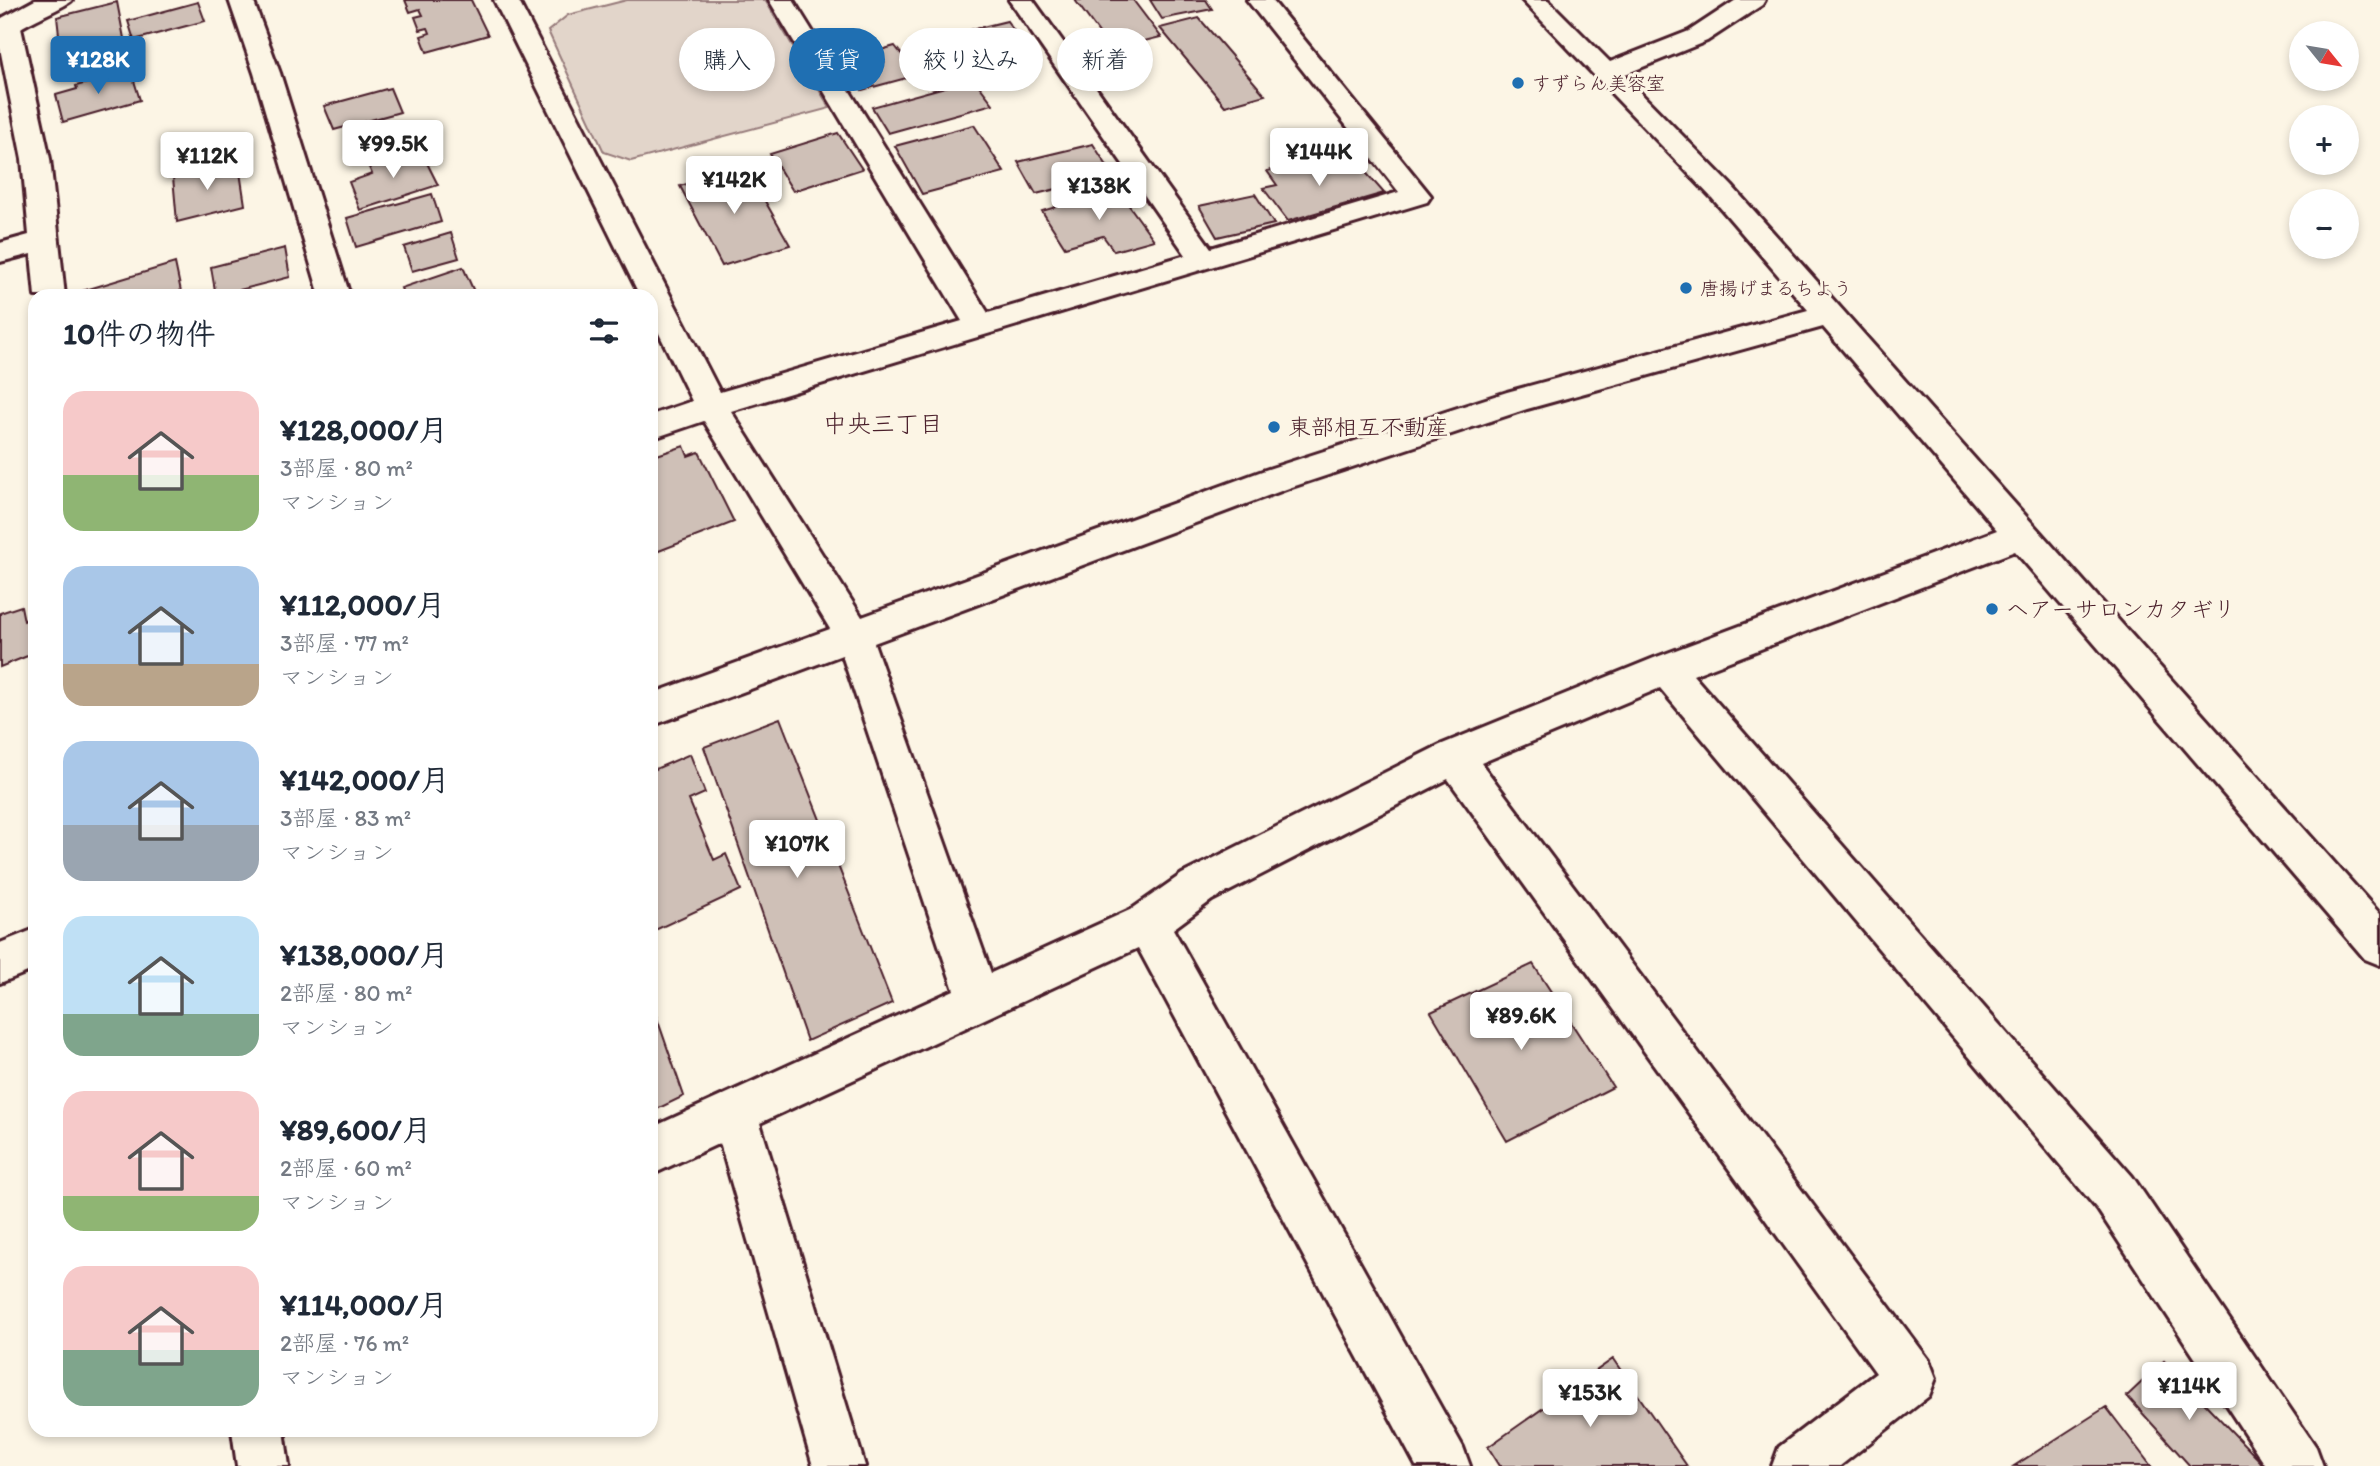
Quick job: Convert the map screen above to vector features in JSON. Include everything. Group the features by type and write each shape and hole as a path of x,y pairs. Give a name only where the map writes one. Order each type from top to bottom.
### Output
{"street":[{"path":"49,289 36,159 8,25 35,8 60,0"},
{"path":"241,0 270,75 317,247 332,289"},
{"path":"506,0 652,289"},
{"path":"781,0 980,326"},
{"path":"1021,0 1204,259"},
{"path":"658,425 711,406 1417,196 1259,0"},
{"path":"1534,0 1723,192 2380,946"},
{"path":"1606,74 1698,36 1753,0"},
{"path":"0,253 44,240"},
{"path":"658,301 711,406 853,634 979,1000"},
{"path":"658,707 1277,479 1518,400 1829,315"},
{"path":"658,1149 1147,923 1197,887 1454,757 1667,669 2020,536"},
{"path":"1667,669 1687,696 2115,1193 2297,1466"},
{"path":"1454,757 1911,1378 1798,1466"},
{"path":"1147,923 1444,1466"},
{"path":"0,963 28,952"},
{"path":"734,1112 839,1466"},
{"path":"259,1437 263,1466"}],"shaded area":[{"path":"627,0 765,0 789,40 789,91 820,91 830,108 631,161 604,152 548,31 568,15"}],"building":[{"path":"405,0 471,0 488,35 427,52 421,36 430,33 428,28 420,30 415,17 423,15 420,9 410,12"},
{"path":"1075,0 1133,0 1161,37 1153,39 1153,28 1096,28"},
{"path":"1150,0 1206,0 1212,9 1162,19"},
{"path":"117,2 127,54 63,70 57,17"},
{"path":"198,2 205,21 134,40 128,21"},
{"path":"1199,18 1265,95 1225,106 1160,28"},
{"path":"1007,21 1012,28 979,28"},
{"path":"895,46 899,51 899,80 885,84 885,49"},
{"path":"131,71 140,100 63,122 56,95 77,89 76,86"},
{"path":"390,88 400,112 334,130 324,106"},
{"path":"930,91 983,91 993,104 888,133 872,107"},
{"path":"974,125 1004,172 922,194 895,146"},
{"path":"838,133 862,169 793,191 770,154"},
{"path":"1093,144 1113,175 1036,194 1018,162"},
{"path":"420,149 438,185 360,210 349,182 372,174 368,165"},
{"path":"1354,159 1384,193 1288,221 1263,188 1277,185 1267,171 1298,163 1306,172"},
{"path":"227,163 228,175 240,172 245,205 177,222 173,177"},
{"path":"745,166 790,245 722,266 680,186"},
{"path":"1117,189 1154,240 1114,251 1103,236 1065,247 1042,211"},
{"path":"432,194 441,222 356,247 347,218"},
{"path":"1255,194 1274,224 1217,237 1199,206"},
{"path":"451,233 459,258 412,271 404,247"},
{"path":"285,248 290,277 243,289 215,289 211,267"},
{"path":"175,263 181,289 89,289"},
{"path":"463,267 473,289 401,289"},
{"path":"684,446 688,456 699,452 734,522 658,551 658,455"},
{"path":"21,606 24,621 28,620 28,656 0,667 0,613"},
{"path":"780,718 892,1003 807,1041 704,747"},
{"path":"690,754 705,793 689,800 714,860 726,854 741,890 658,929 658,768"},
{"path":"1533,964 1613,1087 1507,1141 1431,1012"},
{"path":"658,1021 684,1096 658,1109"},
{"path":"1613,1359 1687,1466 1500,1466 1488,1447"},
{"path":"2164,1361 2262,1463 2259,1466 2190,1466 2127,1396"},
{"path":"2106,1407 2151,1466 2014,1466"}],"place":[{"name":"すずらん美容室","path":"1518,83"},
{"name":"唐揚げまるちよう","path":"1686,288"},
{"name":"東部相互不動産","path":"1274,427"},
{"name":"ヘアーサロンカタギリ","path":"1992,609"}],"district":[{"name":"中央三丁目","path":"883,423"}]}
